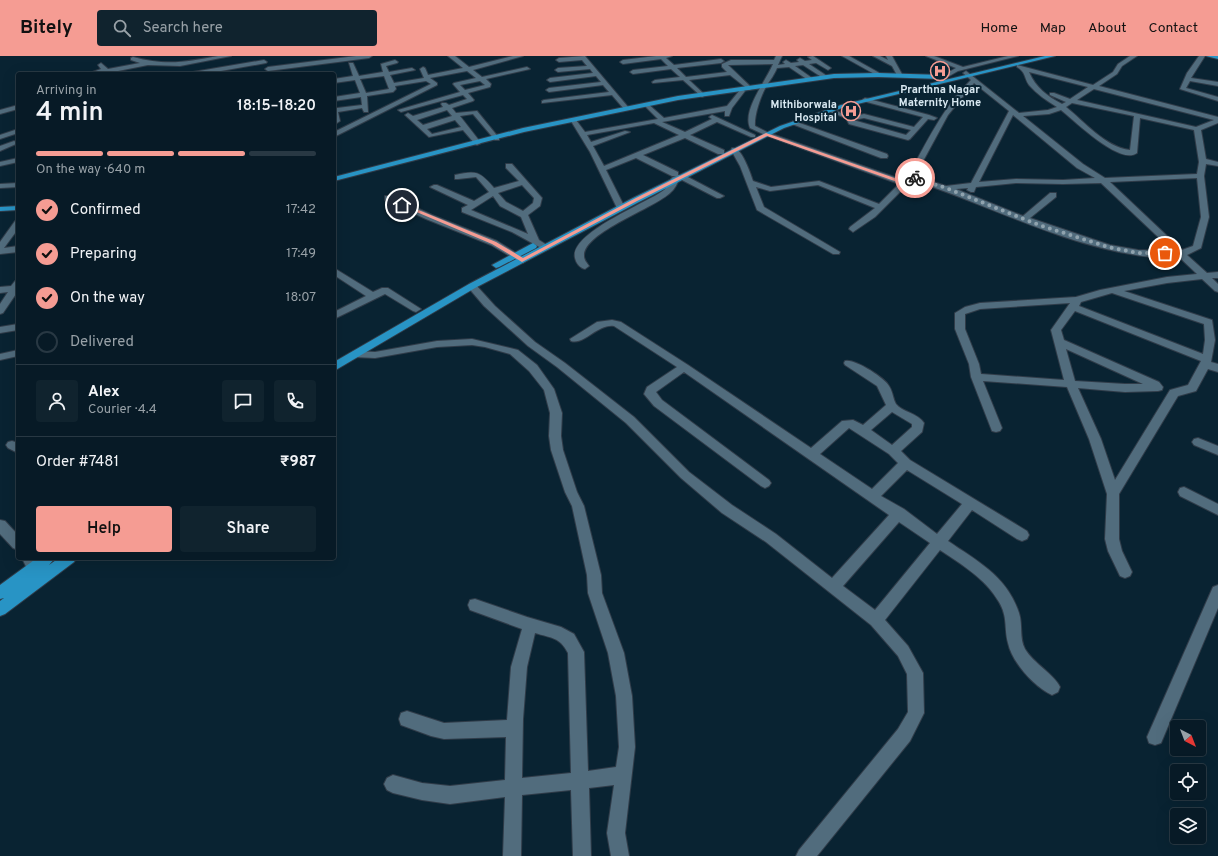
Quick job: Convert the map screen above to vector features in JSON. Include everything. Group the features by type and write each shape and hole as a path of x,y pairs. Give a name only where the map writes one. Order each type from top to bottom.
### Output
{"main road":[{"path":"336,366 585,218 646,195 721,152 753,136 828,110 1038,56"},
{"path":"967,74 1052,56"},
{"path":"1209,56 1218,57"},
{"path":"549,126 648,106 810,79 880,75 947,79"},
{"path":"336,181 433,158 531,130 626,108 702,95 749,88 855,77 947,79"},
{"path":"542,244 594,222 619,205 654,185 678,177 735,150 781,123 836,104 947,79"},
{"path":"336,180 497,139"},
{"path":"0,210 16,210"},
{"path":"336,357 416,309 518,258"},
{"path":"0,593 31,563 41,560"},
{"path":"0,609 66,560"}],"street":[{"path":"182,56 188,72"},
{"path":"133,59 146,64 162,66 184,64 208,58 228,56"},
{"path":"204,72 263,59 269,72 330,59 369,56"},
{"path":"401,110 488,86 488,84 481,78 451,56"},
{"path":"392,85 483,66 520,56"},
{"path":"661,56 702,95"},
{"path":"623,62 670,56"},
{"path":"751,56 777,60 789,64 810,79"},
{"path":"794,56 824,78"},
{"path":"810,56 828,68"},
{"path":"845,56 880,75"},
{"path":"876,56 894,65"},
{"path":"889,56 900,76"},
{"path":"928,56 967,74 1080,166 1103,180 1218,289"},
{"path":"987,56 998,60"},
{"path":"947,79 948,73 967,74 998,60 1015,56"},
{"path":"1015,113 1049,112 1062,107 1115,73 1120,65 1134,56"},
{"path":"1202,56 1190,73 1183,89 1218,99"},
{"path":"559,60 583,57 626,108"},
{"path":"208,58 214,70"},
{"path":"777,60 771,76 763,87 751,124 755,130 904,183"},
{"path":"749,88 725,67 727,63 777,60 789,64 817,61"},
{"path":"633,72 721,61"},
{"path":"336,99 391,91 393,89 392,85 383,65 395,62"},
{"path":"98,72 146,64"},
{"path":"336,110 365,108 364,95 351,64"},
{"path":"1016,64 1025,69 1218,120"},
{"path":"101,65 105,70"},
{"path":"236,65 237,72"},
{"path":"483,66 496,75"},
{"path":"558,70 591,66"},
{"path":"123,68 126,72"},
{"path":"336,134 435,84 426,78 423,69"},
{"path":"412,119 471,100 456,84 527,69"},
{"path":"1025,69 1028,79 1045,97 1062,107 1088,127 1096,136 1119,151 1133,153 1137,115"},
{"path":"336,87 386,74 412,70"},
{"path":"654,82 731,73"},
{"path":"550,80 597,74"},
{"path":"828,110 849,117 851,123 906,138 921,135 942,120 964,90 967,74"},
{"path":"1188,79 1218,84"},
{"path":"336,81 358,81"},
{"path":"549,90 605,83"},
{"path":"1038,90 1070,101 1215,131"},
{"path":"602,168 722,121 729,108 742,91"},
{"path":"544,102 613,93"},
{"path":"438,99 449,108 477,143"},
{"path":"865,100 942,120"},
{"path":"393,106 401,110 433,136 465,128"},
{"path":"648,106 661,122 721,152"},
{"path":"0,112 16,108"},
{"path":"583,134 640,123 661,122 701,112 729,108"},
{"path":"422,128 456,116 475,112 497,139"},
{"path":"701,112 753,136"},
{"path":"968,198 974,184 1015,113"},
{"path":"850,120 864,116 921,135"},
{"path":"853,230 872,215 911,177 927,116"},
{"path":"1200,128 1218,120"},
{"path":"574,121 602,168 619,205"},
{"path":"589,145 626,132 640,123"},
{"path":"794,123 884,156"},
{"path":"911,177 945,188 1024,219 1108,247 1138,253 1182,254 1197,248 1205,217 1200,176 1203,161 1200,128"},
{"path":"0,137 16,133"},
{"path":"0,149 14,143"},
{"path":"735,150 744,166 757,201 764,210 836,252"},
{"path":"636,155 678,177 720,196"},
{"path":"0,164 16,160"},
{"path":"1203,161 1218,164"},
{"path":"509,166 538,198 538,202 523,215"},
{"path":"458,177 479,175 503,204 523,215 528,220 542,244"},
{"path":"3,186 16,176"},
{"path":"945,188 1016,181 1063,182 1200,176"},
{"path":"585,266 580,260 579,254 585,241 597,232 668,191 678,177"},
{"path":"524,182 494,192 464,210 515,230 542,244"},
{"path":"750,182 770,189 819,183 880,207"},
{"path":"3,186 16,185"},
{"path":"434,187 473,204"},
{"path":"1024,219 1053,195"},
{"path":"388,198 429,217 489,240 518,258"},
{"path":"0,250 16,226"},
{"path":"0,250 16,249"},
{"path":"336,272 372,296"},
{"path":"996,428 985,397 976,378 974,364 960,330 960,313 980,306 1075,304 1113,290 1167,280 1218,275"},
{"path":"0,290 16,286"},
{"path":"472,286 481,298 522,337 551,360 561,365 630,420 685,475 727,509 771,538 876,620 903,651 915,673 916,713 904,735 805,856"},
{"path":"0,311 16,287"},
{"path":"1059,342 1174,393 1192,388 1204,370 1211,339 1209,322 1113,290"},
{"path":"336,315 383,291 388,291 416,309"},
{"path":"1075,304 1056,330 1071,385 1095,439 1113,494 1112,539 1115,551 1125,572"},
{"path":"1075,304 1218,368"},
{"path":"575,339 602,323 612,322 684,366 987,575 1006,598 1014,620 1015,645 1021,656 1031,670 1052,687"},
{"path":"0,330 16,327"},
{"path":"354,354 375,355 437,344 472,342 486,344 514,352 533,368 549,389 556,413 555,436 557,450 570,492 578,506 580,522 594,575 595,593 616,653 624,696 626,747 624,775 618,805 616,833 620,856"},
{"path":"0,357 16,353"},
{"path":"849,363 881,383 885,388 892,407 916,421 919,427 918,429 893,451"},
{"path":"684,366 651,390 650,394 658,403 765,483"},
{"path":"976,378 1125,388 1158,387"},
{"path":"1113,494 1174,393"},
{"path":"864,430 888,408 892,407"},
{"path":"812,454 846,424 853,424 893,451 906,463 1022,536"},
{"path":"1198,442 1218,451"},
{"path":"873,496 906,463"},
{"path":"1184,492 1218,510"},
{"path":"876,620 970,504"},
{"path":"834,587 899,513"},
{"path":"0,525 16,542"},
{"path":"1155,737 1218,590"},
{"path":"475,605 530,625 561,634 569,640 576,652 582,856"},
{"path":"512,856 518,667 530,625"},
{"path":"407,719 444,731 515,728"},
{"path":"394,784 413,791 450,795 624,775"}],"way so far":[{"path":"915,178 946,188 990,207 1039,225 1108,247 1138,253 1165,253"}],"place":[{"name":"Prarthna Nagar Maternity Home","path":"940,71"},
{"name":"Mithiborwala Hospital","path":"851,111"}],"route":[{"path":"402,205 484,238 522,260 689,172 766,134 904,183 911,177 915,178"}]}
